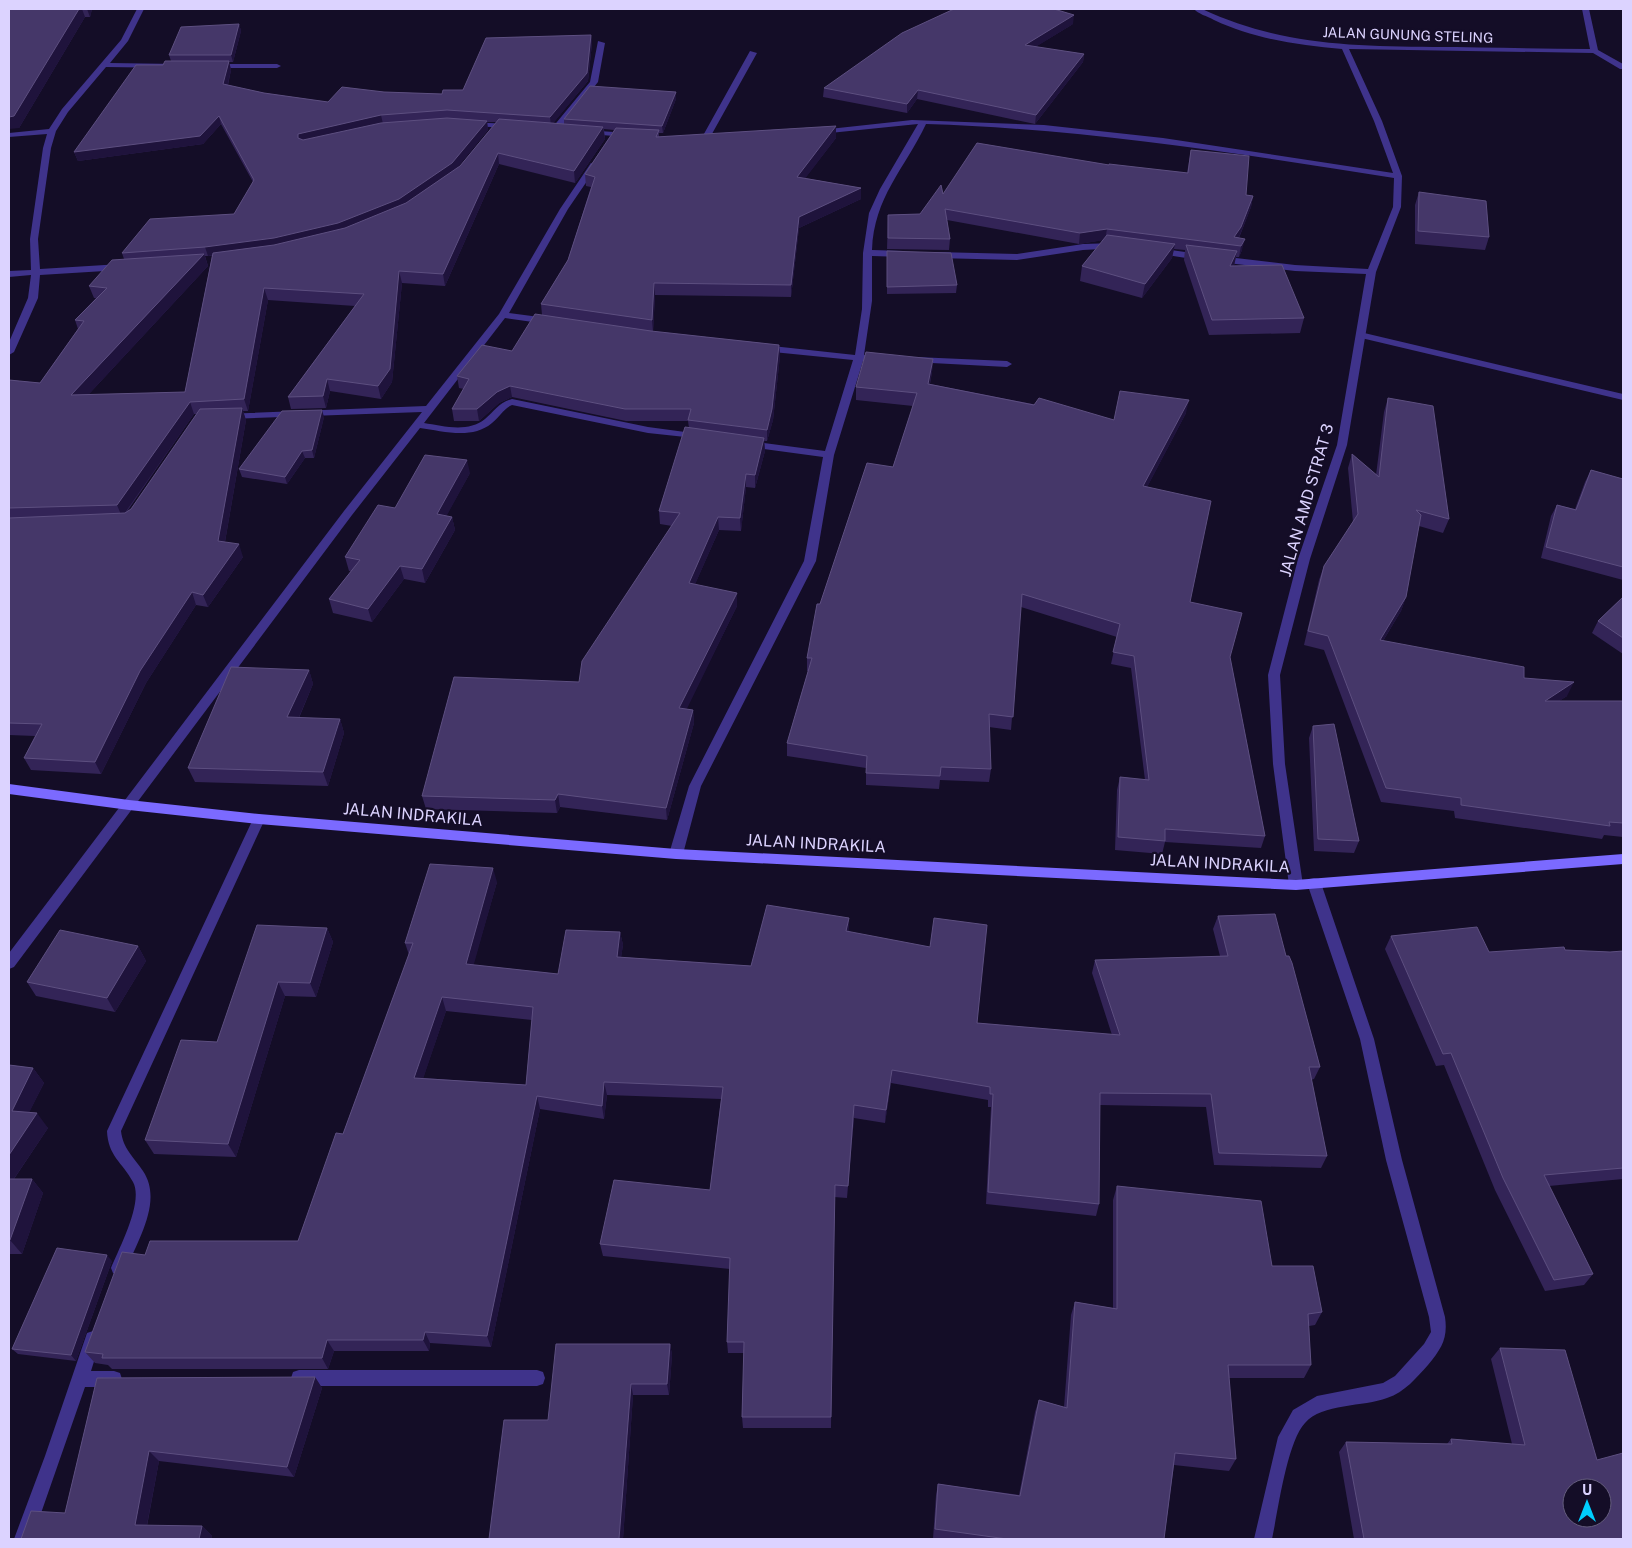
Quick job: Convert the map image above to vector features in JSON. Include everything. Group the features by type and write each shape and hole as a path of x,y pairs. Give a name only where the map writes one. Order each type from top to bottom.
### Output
{"street":[{"path":"9,352 30,308 36,271 34,239 46,155 52,131 65,111 124,41 140,9"},
{"name":"JALAN GUNUNG STELING","path":"1197,9 1247,32 1284,41 1345,48 1594,51 1623,67"},
{"path":"1586,9 1594,51"},
{"path":"545,129 559,130 594,82 601,43"},
{"name":"JALAN AMD STRAT 3","path":"1296,885 1279,764 1274,675 1304,559 1342,445 1371,272 1398,207 1398,176 1378,121 1345,48"},
{"path":"704,141 753,53"},
{"path":"103,65 190,66"},
{"path":"200,66 277,66"},
{"path":"812,133 923,122 1019,126 1141,137 1398,176"},
{"path":"676,854 695,786 810,561 829,455 859,358 868,295 867,253 873,214 885,184 918,134 923,122"},
{"path":"465,124 497,129 518,127"},
{"path":"9,135 52,131"},
{"path":"580,132 612,138 634,136"},
{"path":"694,140 714,140"},
{"path":"9,963 429,409 503,315 564,209 599,157"},
{"path":"867,253 1017,257 1083,247 1123,247"},
{"path":"1151,250 1249,264 1371,272"},
{"path":"9,274 135,267"},
{"path":"503,315 561,323"},
{"path":"1360,335 1623,397"},
{"path":"753,347 859,358 889,359"},
{"path":"908,360 1007,364"},
{"path":"417,425 471,431 488,422 501,406 512,402 648,430 715,439"},
{"path":"220,416 429,409"},
{"path":"734,442 829,455"},
{"name":"JALAN INDRAKILA","path":"9,789 129,805 259,819 676,854 1296,885 1623,859"},
{"path":"112,1286 143,1203 144,1188 114,1144 114,1131 259,819"},
{"path":"1262,1539 1286,1437 1299,1416 1317,1404 1385,1391 1401,1382 1430,1350 1439,1333 1437,1317 1394,1160 1367,1039 1314,883"},
{"path":"23,1539 54,1456 99,1323"},
{"path":"79,1379 128,1378"},
{"path":"278,1378 537,1378"}],"building":[{"path":"9,9 79,9 14,116 9,117"},
{"path":"954,9 1054,9 1074,15 1025,45 1084,54 1036,115 918,90 907,104 824,88 902,33"},
{"path":"239,24 231,55 169,55 181,27"},
{"path":"591,35 587,73 550,117 447,110 381,115 298,134 298,138 303,140 381,123 447,118 487,121 452,163 399,199 338,223 274,238 205,247 122,253 150,219 234,214 254,180 219,116 200,136 74,152 136,65 163,65 165,61 229,61 223,84 264,93 328,102 342,87 384,92 442,94 443,90 463,90 486,38"},
{"path":"590,86 676,92 662,126 564,119"},
{"path":"499,119 603,127 574,171 498,153 443,274 399,271 390,369 378,386 327,379 323,396 288,397 364,294 264,288 244,399 190,402 117,505 9,508 9,380 40,383 84,321 75,320 107,288 89,286 112,260 204,254 71,395 185,392 213,253 274,245 345,228 406,203 460,166"},
{"path":"836,126 797,177 861,188 799,217 791,285 654,283 652,320 541,304 568,260 595,177 585,174 616,128 659,130 656,137"},
{"path":"977,143 1109,165 1188,173 1191,150 1249,156 1246,195 1253,196 1241,227 1234,237 1245,239 1241,246 1107,229 1080,233 945,209 950,239 888,238 888,215 920,214 941,185 943,194"},
{"path":"1419,192 1486,201 1489,237 1418,231"},
{"path":"1107,235 1175,244 1145,284 1082,266"},
{"path":"1186,245 1237,251 1230,266 1282,265 1304,318 1212,320"},
{"path":"887,251 951,253 957,285 887,287"},
{"path":"535,314 651,331 779,345 772,409 767,430 688,420 691,409 625,409 510,386 497,392 477,409 452,409 469,379 457,376 482,345 512,351"},
{"path":"866,352 933,359 928,384 1034,405 1039,398 1114,420 1120,391 1189,400 1143,486 1211,501 1190,602 1242,613 1230,657 1265,836 1165,829 1165,841 1118,837 1120,777 1149,780 1134,656 1113,652 1120,624 1022,594 1013,717 989,714 991,769 941,767 940,776 866,773 867,756 787,743 812,658 807,658 817,604 820,604 867,463 893,467 917,393 856,387"},
{"path":"1388,398 1433,406 1449,519 1416,510 1421,515 1406,597 1380,640 1524,667 1524,678 1574,682 1545,701 1623,701 1623,823 1609,822 1610,826 1461,805 1461,798 1386,788 1328,636 1308,631 1324,566 1358,514 1352,454 1379,477"},
{"path":"242,408 218,541 239,544 203,595 192,592 140,671 95,762 24,758 42,724 9,723 9,518 125,513 131,509 200,409"},
{"path":"322,410 312,450 302,451 285,477 239,469 282,411"},
{"path":"685,427 764,438 755,475 746,474 740,518 718,517 689,583 737,593 679,708 693,710 666,808 558,794 555,800 422,796 454,677 579,682 582,661 680,513 659,511"},
{"path":"425,455 467,460 437,514 452,517 422,569 400,566 368,609 329,599 360,560 345,557 378,505 395,508"},
{"path":"1591,470 1623,479 1623,567 1546,547 1557,505 1576,510"},
{"path":"1623,597 1623,638 1598,621"},
{"path":"231,667 309,670 287,717 340,719 323,772 188,768"},
{"path":"1334,724 1359,841 1318,839 1313,726"},
{"path":"430,864 493,868 466,964 558,974 566,930 620,932 617,957 751,966 767,905 849,918 846,931 930,947 934,918 987,925 977,1023 1120,1035 1095,960 1228,956 1218,916 1275,914 1286,956 1289,956 1292,963 1320,1067 1309,1067 1327,1156 1219,1153 1211,1094 1100,1093 1099,1204 988,1192 993,1094 990,1094 990,1087 892,1070 886,1110 854,1105 848,1186 835,1185 831,1417 742,1417 744,1342 727,1342 730,1258 600,1244 614,1180 710,1190 723,1087 604,1082 602,1106 537,1096 487,1336 425,1332 423,1340 327,1340 322,1358 102,1358 103,1354 85,1352 122,1252 145,1255 150,1241 298,1241 336,1133 343,1134 413,943 405,943","holes":["442,997 533,1007 526,1085 414,1078"]},
{"path":"257,925 327,928 310,983 278,982 228,1144 145,1140 181,1040 217,1042"},
{"path":"1477,927 1489,952 1564,947 1565,950 1623,951 1623,1168 1544,1175 1593,1274 1554,1280 1503,1178 1451,1053 1443,1054 1391,936"},
{"path":"60,930 138,946 107,998 27,982"},
{"path":"9,1065 33,1068 12,1111 37,1113 9,1155"},
{"path":"9,1179 32,1179 10,1240 9,1240"},
{"path":"1117,1186 1261,1201 1272,1266 1313,1266 1322,1312 1308,1314 1311,1365 1228,1365 1236,1459 1175,1453 1164,1539 1007,1539 935,1529 938,1484 1020,1496 1039,1400 1067,1408 1075,1302 1117,1309"},
{"path":"57,1248 107,1255 71,1355 12,1349"},
{"path":"556,1344 670,1344 667,1384 631,1384 619,1539 489,1539 504,1420 548,1420"},
{"path":"1500,1348 1565,1350 1597,1460 1623,1453 1623,1539 1364,1539 1346,1442 1452,1444 1451,1439 1525,1445"},
{"path":"315,1377 287,1467 149,1451 135,1525 202,1526 199,1539 21,1539 31,1511 65,1513 97,1378"}]}
